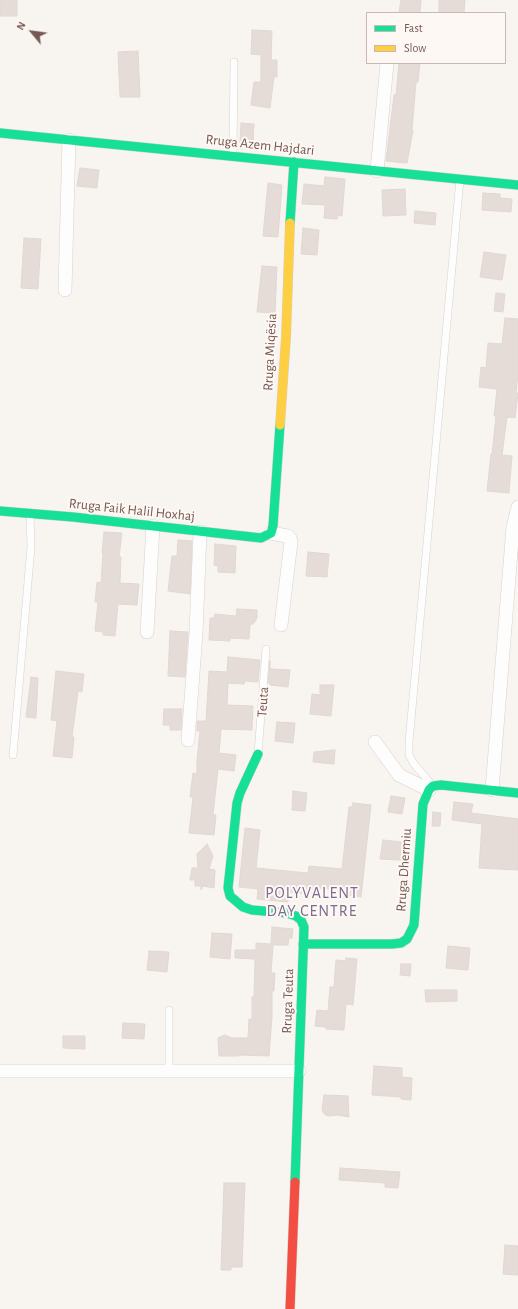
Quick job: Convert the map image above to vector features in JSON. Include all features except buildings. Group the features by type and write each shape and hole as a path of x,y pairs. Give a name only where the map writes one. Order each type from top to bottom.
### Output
{"street":[{"path":"377,171 387,64"},
{"name":"Rruga Azem Hajdari","path":"0,133 518,185"},
{"path":"65,290 69,140"},
{"name":"Rruga Miqësia","path":"266,535 273,526 286,337 288,256 294,162"},
{"path":"492,790 513,527 518,507"},
{"name":"Rruga Faik Halil Hoxhaj","path":"0,511 200,532 266,535"},
{"path":"147,632 153,526"},
{"path":"188,740 196,633 200,532"},
{"path":"266,535 287,536 292,542 281,625"},
{"path":"375,742 399,775 431,788 441,785 518,793"},
{"name":"Rruga Teuta","path":"258,754 237,803 228,888 230,896 243,907 252,910 287,912 301,920 304,927 290,1309"},
{"name":"Rruga Dhermiu","path":"303,944 392,944 401,943 406,939 414,924 423,804 431,788"},
{"path":"0,1071 299,1071"}],"lane":[{"path":"233,156 234,62"},
{"path":"431,788 409,755 409,742 460,179"},
{"path":"13,754 31,547 30,514"},
{"name":"Teuta","path":"258,754 266,649"},
{"path":"169,1010 169,1071"}],"traffic: fast":[{"path":"0,133 518,185"},
{"path":"290,223 294,162"},
{"path":"0,511 73,517 261,538 271,533 273,526 280,425"},
{"path":"258,754 237,803 228,888 230,896 243,907 252,910 287,913 296,916 301,920 304,927 295,1182"},
{"path":"303,944 392,944 401,943 407,939 414,925 423,804 429,790 433,786 441,785 518,793"}],"traffic: slow":[{"path":"280,425 286,337 290,223"}],"traffic: jam":[{"path":"290,1309 295,1182"}],"district":[{"name":"POLYVALENT DAY CENTRE","path":"312,902"}]}
